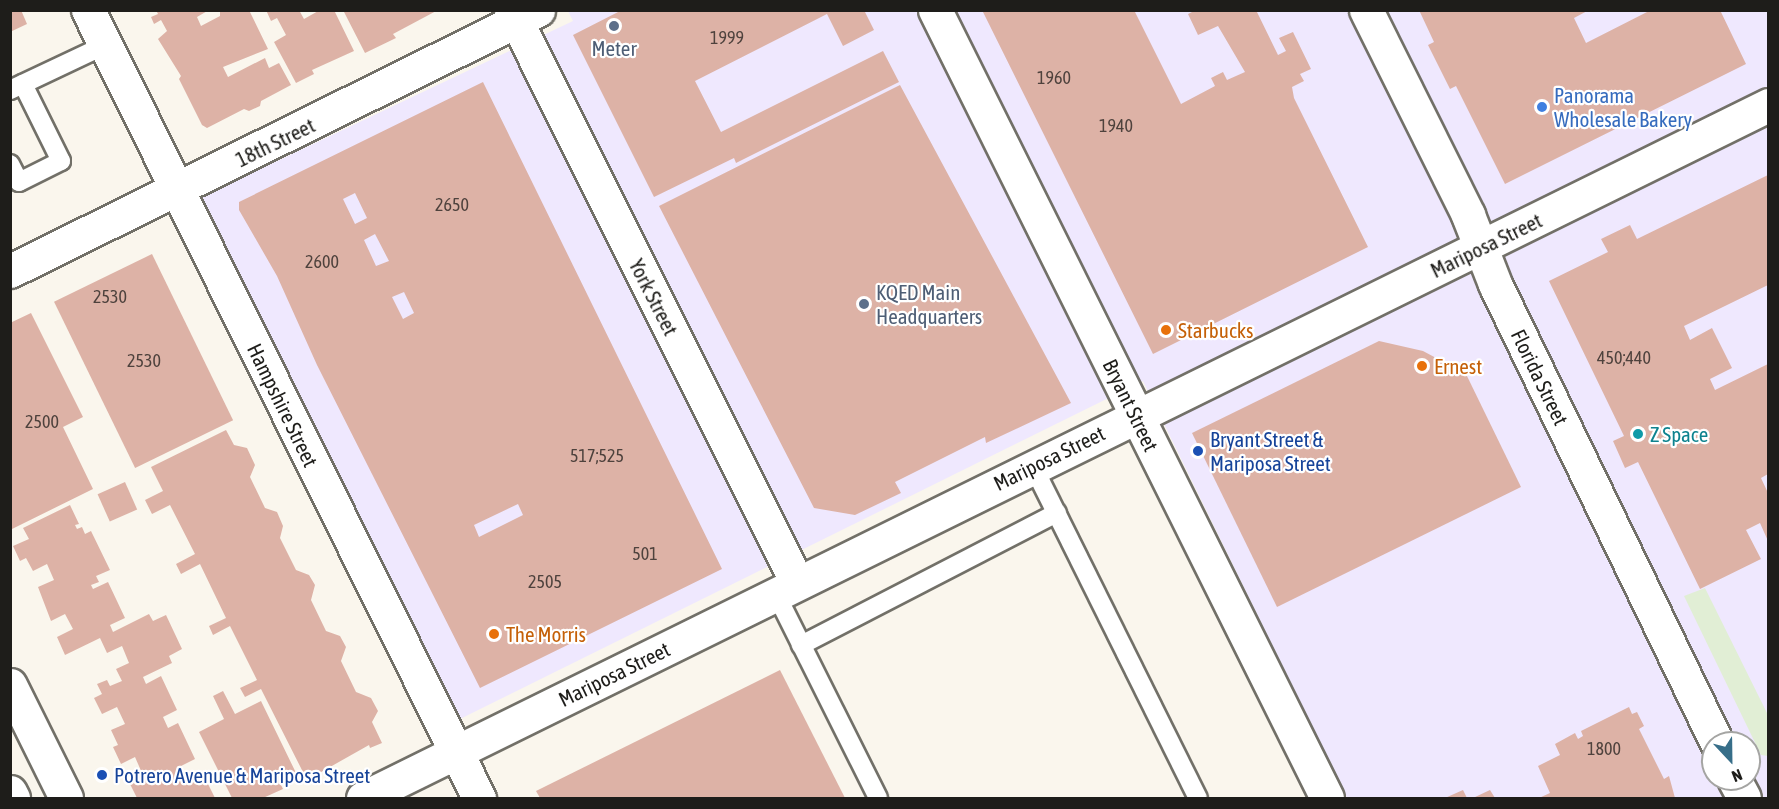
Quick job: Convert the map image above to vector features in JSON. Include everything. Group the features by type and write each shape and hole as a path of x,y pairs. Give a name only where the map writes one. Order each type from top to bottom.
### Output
{"street":[{"name":"Hampshire Street","path":"88,10 479,798"},
{"name":"Bryant Street","path":"935,10 1327,798"},
{"name":"Florida Street","path":"1366,10 1711,731"},
{"name":"18th Street","path":"10,271 177,191 522,14"},
{"name":"York Street","path":"522,14 786,589"},
{"name":"Mariposa Street","path":"363,798 1768,105"},
{"path":"10,685 66,798"},
{"path":"10,792 14,798"}],"lane":[{"path":"10,164 19,182 61,162 17,87 105,45"},
{"path":"1033,466 1198,798"},
{"path":"801,645 1058,513"},
{"path":"786,589 801,645 878,798"}],"shaded area":[{"path":"568,11 1768,11 1768,798 1347,798 1143,381 456,721 197,199 573,21"}],"green space":[{"path":"1705,588 1768,715 1768,756 1761,755 1761,731 1749,731 1684,596"}],"building":[{"path":"10,10 21,10 27,24 10,32"},
{"path":"156,10 209,10 197,17 201,26 220,16 220,10 249,10 268,49 223,67 228,77 265,58 269,68 279,63 291,85 261,101 260,106 249,111 244,109 207,128 202,125 179,79 181,76 158,39 167,31 161,20 154,24 151,17 158,14"},
{"path":"266,10 299,10 304,19 320,10 334,10 354,51 312,70 314,74 296,83 274,42 286,35 277,18 271,21"},
{"path":"343,10 438,10 393,34 396,38 365,53"},
{"path":"622,10 864,10 874,30 843,46 827,14 695,81 721,132 883,51 899,82 736,163 734,158 654,197 573,35"},
{"path":"982,10 1134,10 1181,104 1215,86 1211,78 1223,72 1227,80 1245,72 1218,26 1198,35 1188,14 1196,10 1256,10 1278,55 1286,51 1279,38 1293,32 1311,69 1300,74 1304,81 1292,87 1294,98 1368,247 1153,354"},
{"name":"Panorama Wholesale Bakery","path":"1419,10 1589,10 1574,18 1586,43 1651,10 1720,10 1746,64 1505,184 1456,86 1450,89 1428,45 1434,42"},
{"path":"483,82 722,569 480,688 317,365 277,276 239,210 239,202","holes":["355,193 367,218 355,224 343,199","375,234 389,261 376,266 364,240","404,292 414,313 403,319 392,297","518,504 523,515 479,537 474,525"]},
{"name":"KQED Main Headquarters","path":"900,85 1071,403 986,443 985,437 895,482 901,493 855,515 814,508 659,206"},
{"path":"1768,175 1768,285 1684,326 1690,340 1712,328 1732,368 1710,379 1715,390 1768,364 1768,474 1761,478 1768,493 1768,541 1760,523 1746,530 1761,559 1700,589 1638,462 1625,468 1613,441 1624,436 1549,281 1608,252 1601,239 1630,225 1637,239"},
{"path":"152,254 233,420 135,468 54,302"},
{"path":"31,313 83,417 63,427 93,489 10,530 10,323"},
{"path":"1379,341 1423,351 1466,374 1521,487 1277,607 1192,433"},
{"path":"226,430 234,445 247,448 255,465 250,477 265,508 277,512 283,526 280,538 296,570 309,575 315,585 311,600 326,631 340,636 346,647 341,661 356,692 371,698 378,711 372,722 382,743 370,748 369,745 307,780 261,689 245,697 240,688 257,680 230,626 213,635 209,626 226,618 200,564 181,574 176,564 195,554 170,505 152,514 145,500 163,491 151,467"},
{"path":"125,482 137,509 110,522 98,494"},
{"path":"70,505 79,524 75,525 77,529 82,527 85,534 91,531 110,570 96,576 99,582 91,585 93,589 108,582 125,618 110,625 113,632 149,614 153,621 166,615 182,649 169,656 172,663 143,677 146,684 161,676 177,710 163,717 168,728 178,723 195,759 181,766 187,779 202,772 215,798 137,798 128,780 142,773 135,757 121,764 113,747 118,745 111,730 125,724 117,707 102,714 94,698 102,694 97,684 107,680 110,686 122,681 116,669 129,663 122,646 107,653 100,638 65,655 57,637 73,629 65,614 51,621 38,587 54,580 47,564 33,571 26,558 20,561 13,546 29,539 23,528"},
{"path":"780,670 845,798 540,798 536,791"},
{"path":"223,691 235,714 261,701 298,777 281,785 283,789 263,798 232,798 199,732 224,719 213,696"},
{"path":"1629,707 1632,714 1637,712 1644,726 1639,729 1664,779 1669,776 1675,798 1539,798 1550,793 1538,766 1560,755 1555,744 1575,733 1578,739 1583,736 1581,731"},
{"path":"1463,790 1467,798 1445,798"},
{"path":"1490,790 1495,798 1473,798"}],"place":[{"name":"Meter","path":"614,26"},
{"name":"Panorama Wholesale Bakery","path":"1542,107"},
{"name":"KQED Main Headquarters","path":"864,304"},
{"name":"Starbucks","path":"1166,330"},
{"name":"Ernest","path":"1422,366"},
{"name":"Z Space","path":"1638,434"},
{"name":"Bryant Street & Mariposa Street","path":"1198,451"},
{"name":"The Morris","path":"494,634"},
{"name":"Potrero Avenue & Mariposa Street","path":"102,775"}]}
